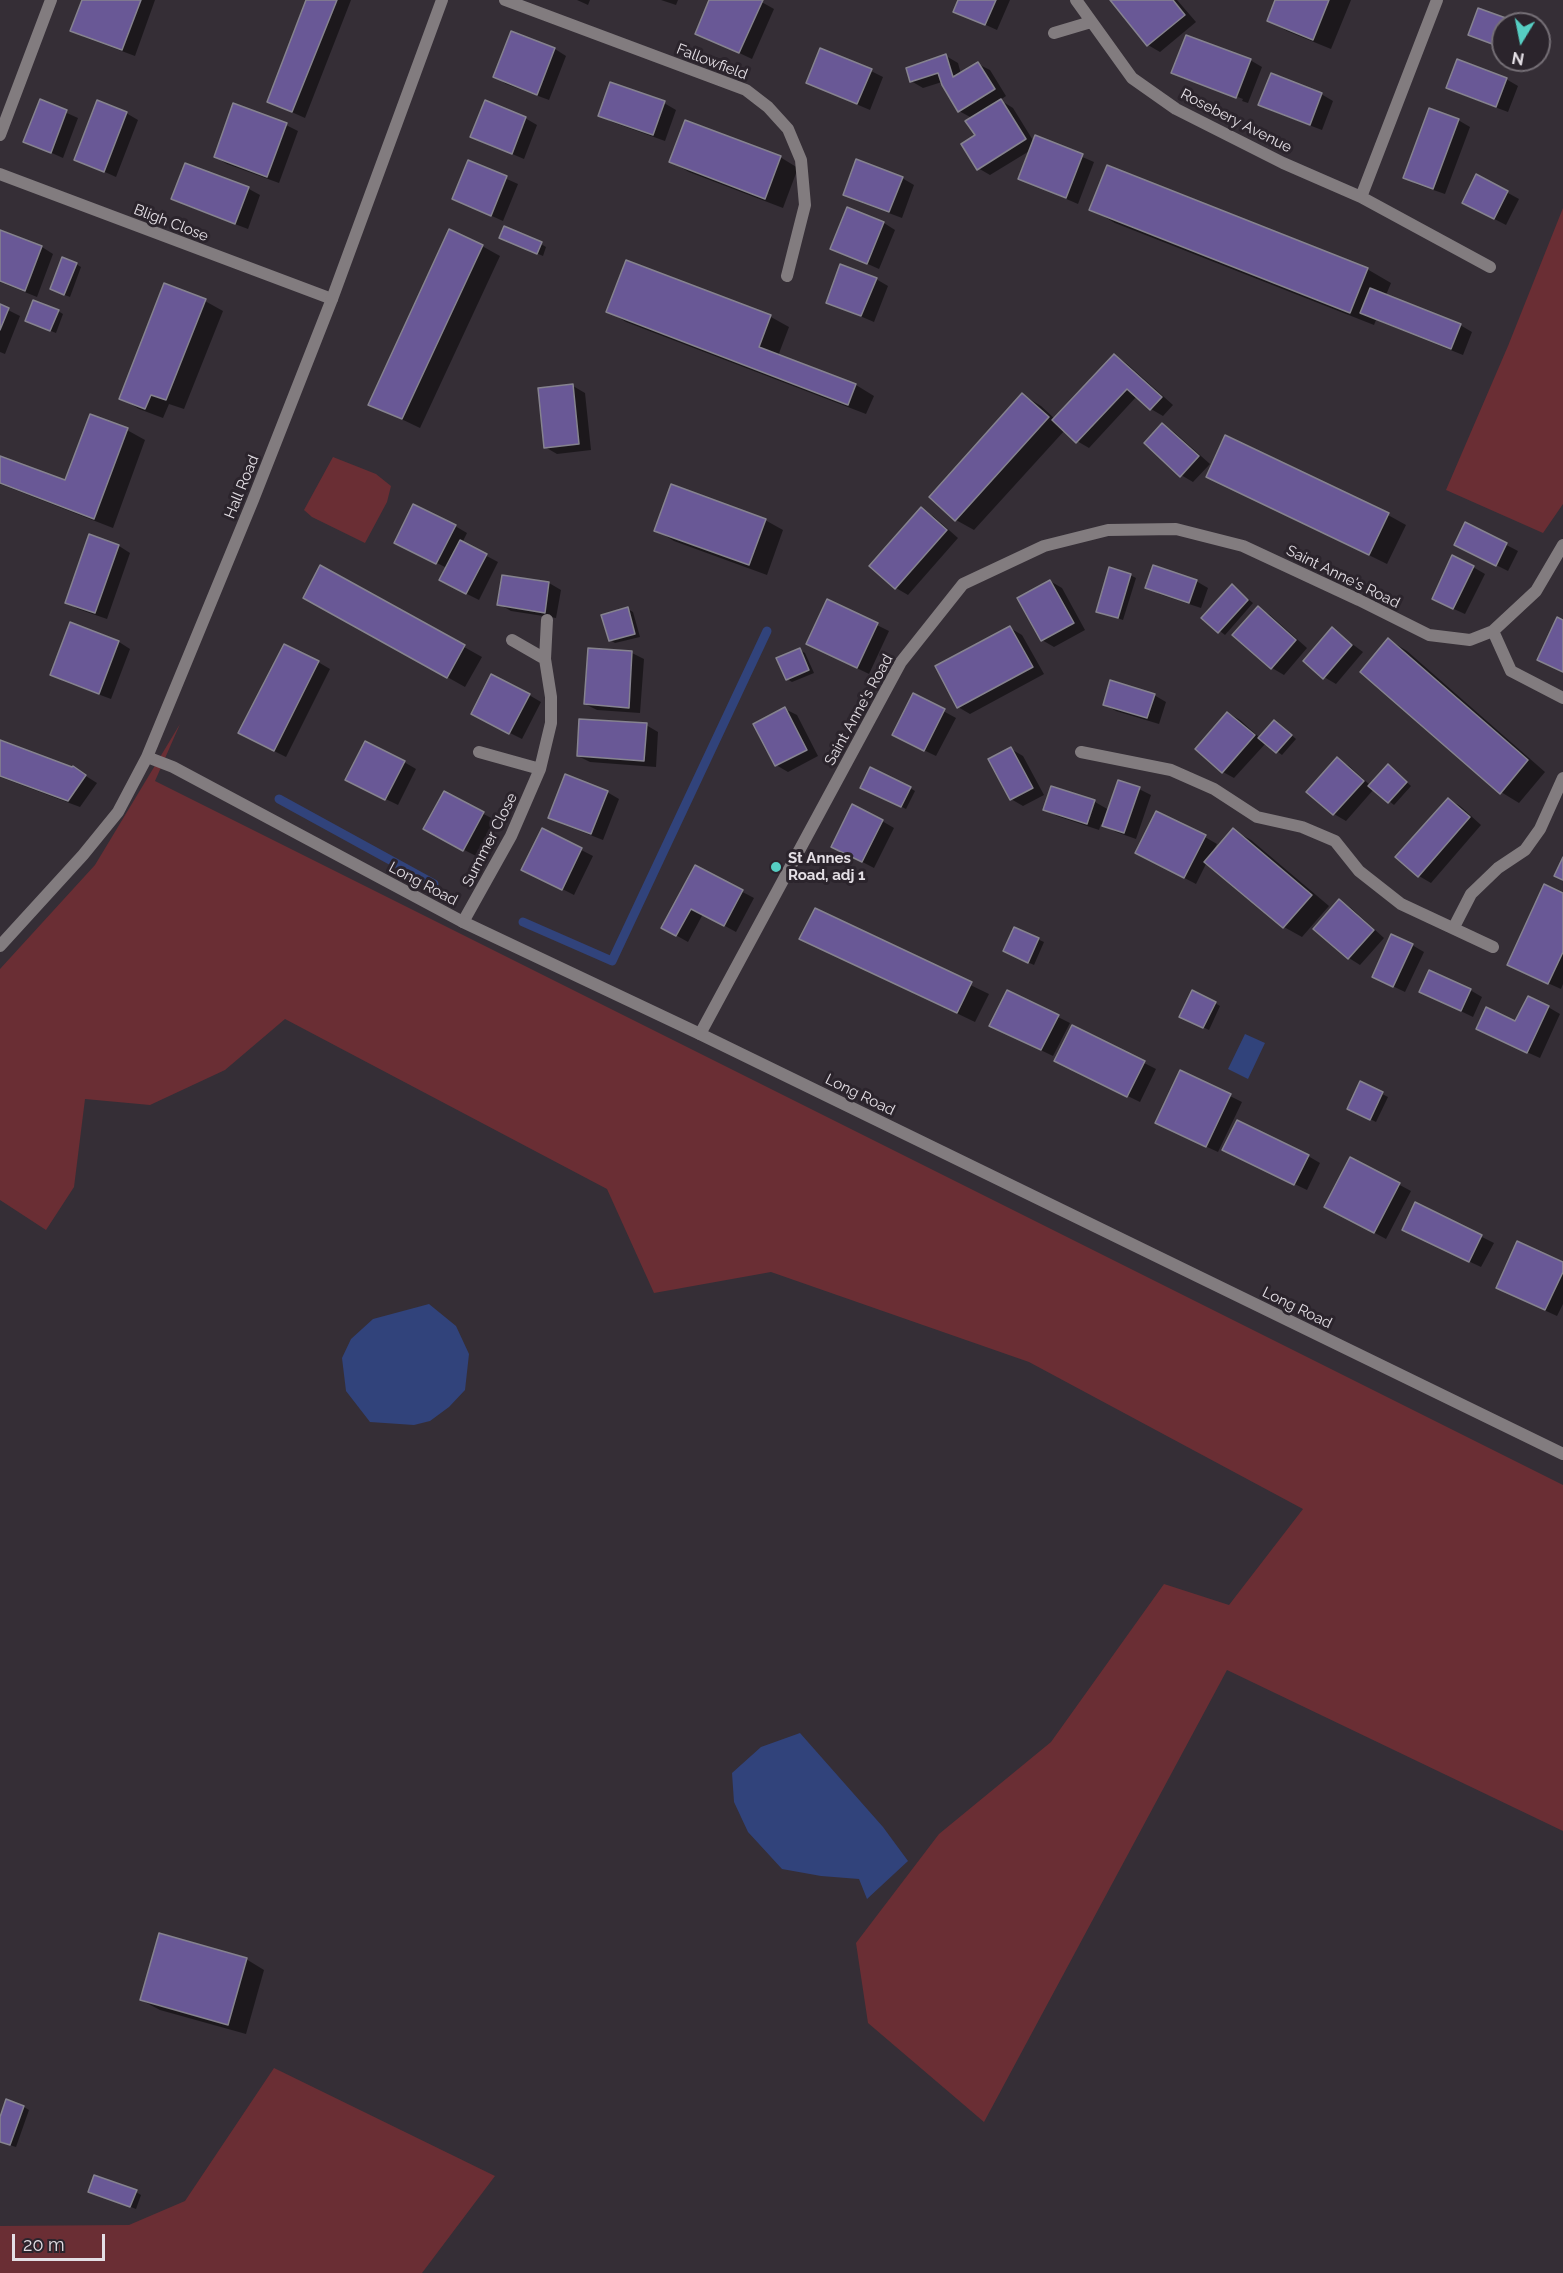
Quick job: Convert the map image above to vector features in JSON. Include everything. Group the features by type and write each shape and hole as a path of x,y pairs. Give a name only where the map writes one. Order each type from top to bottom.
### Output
{"street":[{"path":"0,135 51,0"},
{"name":"Hall Road","path":"0,946 83,855 118,812 147,757 254,500 332,299 442,0"},
{"name":"Fallowfield","path":"505,0 746,90 768,107 788,129 801,159 805,205 788,276"},
{"name":"Rosebery Avenue","path":"1076,0 1132,78 1176,109 1283,163 1361,197 1490,267"},
{"path":"1361,197 1437,0"},
{"path":"1054,33 1091,22"},
{"name":"Bligh Close","path":"0,174 332,299"},
{"name":"Saint Anne's Road","path":"700,1034 901,662 963,584 1044,546 1108,530 1176,529 1243,546 1429,635 1470,640 1493,631"},
{"path":"1563,545 1536,591 1493,631 1511,670 1563,698"},
{"name":"Summer Close","path":"463,922 511,836 540,769 551,723 551,697 545,659 547,620"},
{"path":"512,640 545,659"},
{"path":"479,752 540,769"},
{"path":"1081,752 1171,770 1214,789 1257,817 1302,827 1335,841 1359,871 1401,904 1493,947"},
{"name":"Long Road","path":"147,757 173,767 463,922 700,1034 1563,1454"},
{"path":"1454,927 1471,894 1498,868 1525,850 1540,829 1563,778"}],"shaded area":[{"path":"1563,208 1563,504 1543,533 1446,490 1508,346"},
{"path":"333,457 376,474 391,486 387,502 365,543 312,517 304,510"},
{"path":"180,724 155,781 1563,1485 1563,1831 1227,1670 984,2122 868,2023 856,1943 939,1834 1051,1742 1164,1584 1229,1605 1303,1509 1029,1362 771,1272 654,1293 607,1189 285,1019 225,1070 150,1105 85,1099 74,1187 46,1230 0,1200 0,969 95,865"},
{"path":"274,2068 495,2176 422,2273 0,2273 0,2226 129,2225 185,2201"}],"water":[{"path":"1245,1034 1265,1043 1248,1079 1228,1069"},
{"path":"429,1304 456,1326 469,1354 465,1390 449,1407 430,1421 414,1425 370,1422 346,1391 342,1358 351,1339 373,1319"},
{"path":"800,1733 883,1827 908,1861 867,1899 859,1879 821,1876 782,1869 748,1832 734,1802 732,1773 761,1747"}],"building":[{"path":"82,0 141,0 122,50 70,31"},
{"path":"306,0 337,0 292,112 267,102"},
{"path":"709,0 763,0 739,53 695,34"},
{"path":"958,0 996,0 985,25 953,12"},
{"path":"1110,0 1173,0 1185,15 1147,46"},
{"path":"1275,0 1329,0 1313,40 1267,21"},
{"path":"1478,8 1491,13 1491,44 1468,35"},
{"path":"511,31 555,48 537,95 493,77"},
{"path":"1186,35 1251,59 1236,98 1171,73"},
{"path":"820,48 872,69 857,104 806,83"},
{"path":"946,54 953,77 978,62 995,89 958,112 942,85 938,73 910,82 906,68"},
{"path":"1457,59 1507,78 1496,107 1446,88"},
{"path":"1271,73 1322,93 1310,125 1258,105"},
{"path":"610,82 665,101 653,135 598,116"},
{"path":"40,99 67,110 51,153 23,142"},
{"path":"1001,99 1026,139 977,170 961,144 975,135 965,121"},
{"path":"97,100 127,112 104,172 74,160"},
{"path":"485,100 526,117 512,154 470,137"},
{"path":"233,103 287,123 267,177 214,157"},
{"path":"1429,108 1459,119 1433,189 1403,178"},
{"path":"685,120 781,156 765,199 669,162"},
{"path":"1035,135 1083,154 1066,198 1018,179"},
{"path":"856,159 903,177 889,212 843,195"},
{"path":"468,160 507,176 491,216 452,199"},
{"path":"185,163 249,187 235,224 171,199"},
{"path":"1107,165 1368,268 1350,313 1089,210"},
{"path":"1476,174 1508,191 1494,219 1462,203"},
{"path":"847,207 884,222 867,264 830,249"},
{"path":"504,226 542,242 537,254 499,238"},
{"path":"449,229 483,245 402,419 368,405"},
{"path":"0,230 42,246 25,291 0,281"},
{"path":"62,257 77,263 64,295 50,289"},
{"path":"626,260 771,315 759,347 856,384 848,405 606,312"},
{"path":"840,264 877,278 861,316 826,303"},
{"path":"164,283 206,299 166,400 151,395 145,409 119,399"},
{"path":"1370,288 1461,324 1451,349 1360,313"},
{"path":"33,300 59,310 50,331 25,321"},
{"path":"0,304 9,308 0,330"},
{"path":"1114,354 1162,397 1150,410 1127,389 1076,443 1052,420"},
{"path":"573,384 579,444 544,448 538,388"},
{"path":"1022,393 1049,417 955,521 929,497"},
{"path":"90,414 128,428 94,519 0,483 0,456 65,480"},
{"path":"1162,423 1199,456 1180,477 1144,443"},
{"path":"1225,435 1389,513 1369,555 1206,477"},
{"path":"671,484 766,519 749,565 654,531"},
{"path":"413,504 456,525 436,564 394,543"},
{"path":"921,507 947,530 895,589 869,566"},
{"path":"1465,522 1507,543 1496,566 1454,545"},
{"path":"89,534 119,545 95,613 65,603"},
{"path":"460,540 487,554 466,594 439,580"},
{"path":"1452,555 1474,566 1453,609 1432,599"},
{"path":"320,565 465,645 447,678 303,598"},
{"path":"1153,565 1197,580 1189,603 1145,588"},
{"path":"1109,567 1131,574 1118,618 1096,612"},
{"path":"502,575 549,582 545,613 497,605"},
{"path":"1050,580 1074,623 1041,641 1017,598"},
{"path":"1232,584 1248,600 1218,633 1201,618"},
{"path":"827,599 878,623 857,668 806,644"},
{"path":"1258,606 1296,640 1271,669 1232,635"},
{"path":"628,607 635,634 609,641 601,615"},
{"path":"1557,617 1563,620 1563,672 1537,660"},
{"path":"70,622 119,641 99,694 50,675"},
{"path":"1010,626 1033,667 957,708 935,666"},
{"path":"1332,627 1352,645 1323,679 1303,661"},
{"path":"1388,638 1528,760 1500,794 1360,672"},
{"path":"284,644 319,661 274,751 238,733"},
{"path":"588,648 632,651 629,708 584,704"},
{"path":"800,648 809,670 786,680 776,658"},
{"path":"491,674 530,694 509,734 471,714"},
{"path":"1110,680 1155,694 1147,718 1103,705"},
{"path":"913,693 945,709 924,751 892,735"},
{"path":"785,707 807,750 775,766 753,724"},
{"path":"1227,712 1255,735 1222,773 1195,749"},
{"path":"579,719 647,723 644,761 577,756"},
{"path":"1274,720 1292,735 1276,753 1258,738"},
{"path":"0,740 73,766 86,775 68,801 0,776"},
{"path":"365,741 405,761 385,800 345,780"},
{"path":"1011,747 1033,788 1010,800 988,759"},
{"path":"1337,757 1364,781 1333,815 1306,792"},
{"path":"1388,764 1407,782 1388,803 1368,786"},
{"path":"870,767 911,787 901,807 860,788"},
{"path":"565,774 608,791 591,834 548,818"},
{"path":"1118,780 1140,787 1124,833 1102,826"},
{"path":"1051,786 1095,800 1087,824 1043,810"},
{"path":"444,791 484,812 463,851 423,829"},
{"path":"1448,798 1470,817 1418,877 1395,857"},
{"path":"852,804 883,820 862,862 831,847"},
{"path":"1156,811 1206,835 1184,878 1135,853"},
{"path":"542,828 582,848 562,890 521,870"},
{"path":"1233,828 1312,895 1283,928 1204,862"},
{"path":"1563,857 1563,880 1554,876"},
{"path":"695,865 743,890 724,926 691,909 676,936 661,928"},
{"path":"1544,884 1563,893 1563,952 1548,984 1507,965"},
{"path":"1339,899 1374,930 1348,959 1313,929"},
{"path":"815,908 972,982 957,1013 799,939"},
{"path":"1014,927 1039,938 1028,963 1003,951"},
{"path":"1391,934 1413,944 1393,987 1372,977"},
{"path":"1429,970 1471,989 1461,1011 1419,992"},
{"path":"1007,990 1059,1015 1041,1050 989,1026"},
{"path":"1192,990 1216,1002 1203,1028 1179,1017"},
{"path":"1528,996 1549,1006 1527,1053 1476,1029 1486,1007 1515,1021"},
{"path":"1072,1025 1145,1061 1127,1097 1054,1061"},
{"path":"1180,1070 1231,1094 1206,1147 1155,1123"},
{"path":"1360,1081 1383,1092 1370,1120 1347,1109"},
{"path":"1237,1120 1309,1155 1294,1185 1222,1150"},
{"path":"1350,1157 1400,1183 1374,1233 1324,1207"},
{"path":"1415,1202 1482,1235 1469,1262 1402,1230"},
{"path":"1517,1241 1563,1262 1563,1272 1545,1310 1496,1288"},
{"path":"159,1933 247,1958 228,2025 140,2000"},
{"path":"6,2099 24,2106 10,2145 0,2142 0,2117"},
{"path":"94,2175 137,2190 130,2207 88,2192"}],"waterway":[{"path":"523,922 612,961 767,631"},
{"path":"279,799 434,884"}],"place":[{"name":"St Annes Road, adj 1","path":"776,867"}]}
